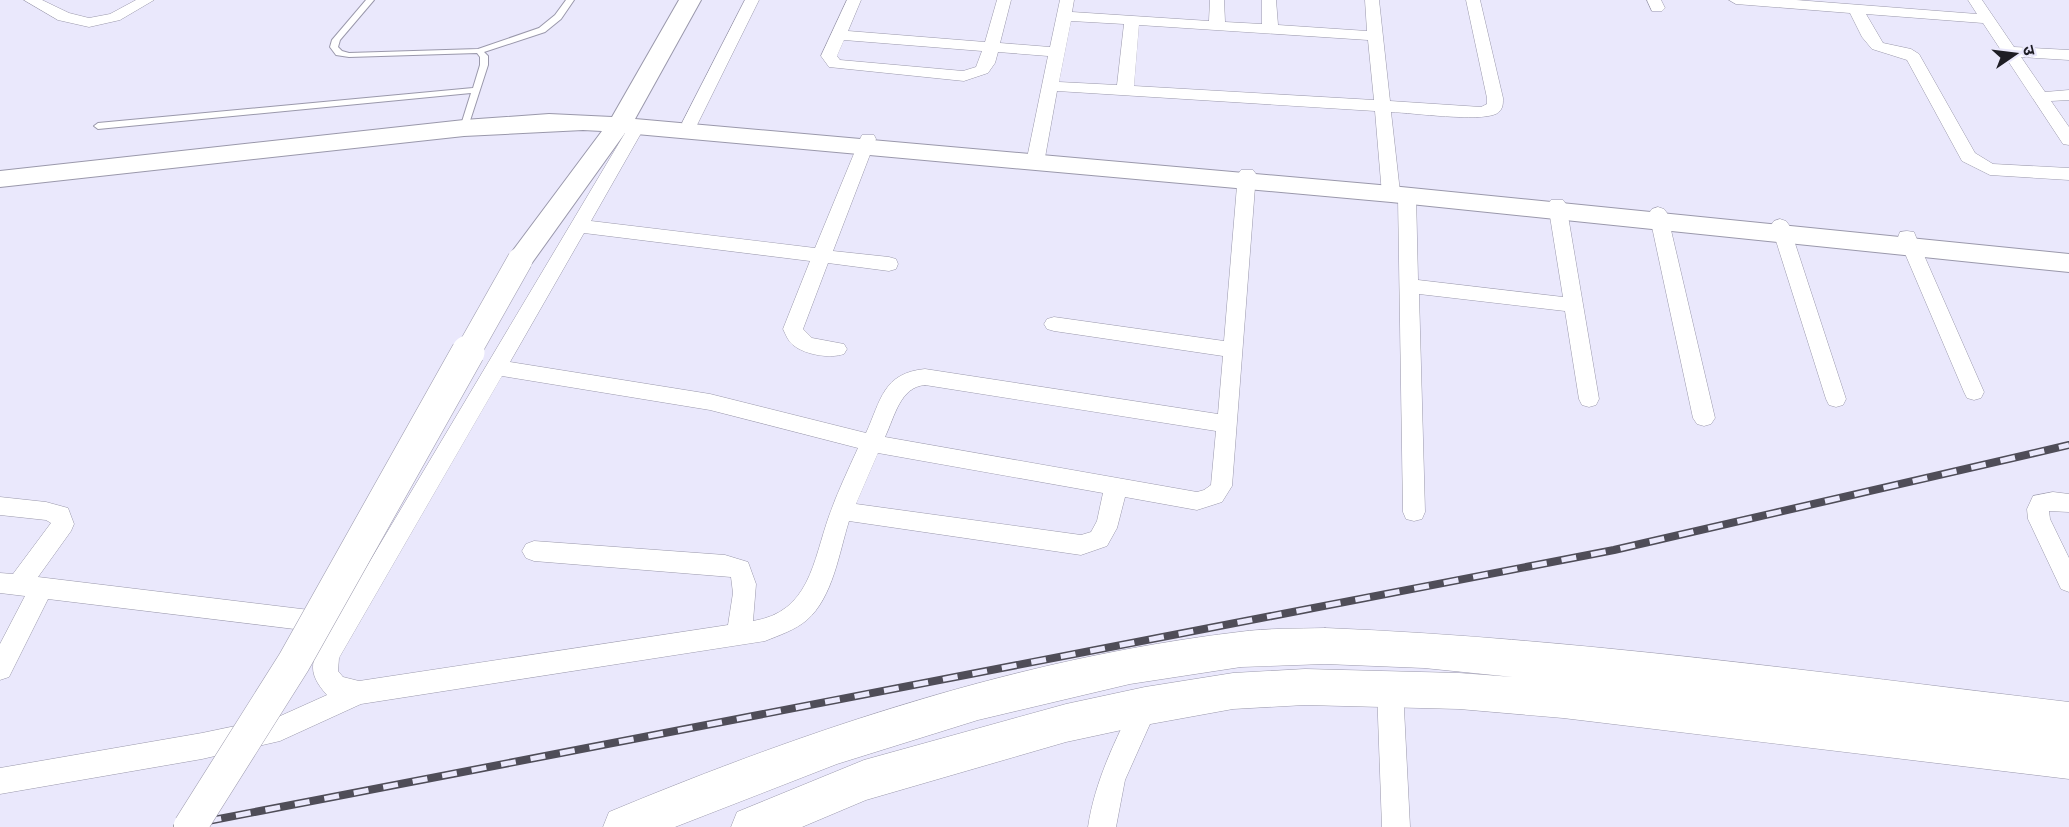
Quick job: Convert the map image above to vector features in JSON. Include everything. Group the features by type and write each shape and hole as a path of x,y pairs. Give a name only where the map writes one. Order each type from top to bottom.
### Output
{"highway":[{"path":"624,827 742,779 837,744 978,701 1130,666 1241,649 1324,646 1424,650 1678,675 2069,721"},
{"path":"752,827 864,780 961,751 1145,706 1233,691 1305,687 1390,689 1563,699 2069,759"}],"street":[{"path":"32,0 61,15 81,21 97,22 120,16 147,0"},
{"path":"359,693 336,687 325,675 327,656 578,226 627,123 690,0"},
{"path":"690,123 752,0"},
{"path":"855,0 829,56 835,64 931,73 975,74 987,63 1003,0"},
{"path":"1216,26 1217,0"},
{"path":"1269,0 1269,29"},
{"path":"1372,0 1382,108 1409,286 1414,512"},
{"path":"1051,86 1382,108 1481,112 1495,106 1473,0"},
{"path":"1736,0 1829,4 1856,10 1901,7 1988,19"},
{"path":"1975,0 2069,140"},
{"path":"1036,159 1066,8 1132,20 1375,36"},
{"path":"1856,10 1878,46 1889,51 1904,51 1913,57 1968,157 1990,169 2069,174"},
{"path":"1125,91 1132,20"},
{"path":"840,35 1057,52"},
{"path":"2009,51 2069,55"},
{"path":"2039,97 2069,95"},
{"path":"0,179 464,128 549,122 690,123 866,144"},
{"path":"627,123 1246,178 1908,241 2069,253"},
{"path":"190,827 294,662 520,260 627,123"},
{"path":"837,349 801,342 793,329 866,144"},
{"path":"496,367 710,402 872,443 1197,501 1211,499 1220,492 1223,481 1246,178"},
{"path":"1557,207 1589,399"},
{"path":"1658,216 1704,418"},
{"path":"578,226 890,264"},
{"path":"1781,229 1836,399"},
{"path":"1908,241 2069,263"},
{"path":"1908,241 1974,392"},
{"path":"1409,286 1574,305"},
{"path":"1054,324 1233,350"},
{"path":"0,781 202,746 280,729 359,693 738,634 783,624 799,613 812,596 842,511 901,382 918,378 1228,424"},
{"path":"842,511 1080,545 1100,538 1105,528 1116,486"},
{"path":"2069,503 2053,501 2042,503 2038,509 2039,519 2069,582"},
{"path":"0,506 46,511 60,515 63,524 20,585 0,669"},
{"path":"534,551 724,565 740,569 746,580 738,634"},
{"path":"20,585 344,625"},
{"path":"1390,689 1396,827"},
{"path":"1102,827 1110,786 1145,706"}],"lane":[{"path":"370,0 336,40 334,47 339,52 349,55 479,51 542,30 558,18 570,0"},
{"path":"464,128 474,90 484,65 484,56 479,51"},
{"path":"98,126 474,90"}],"railway":[{"path":"177,827 1614,550 2069,445"}]}
